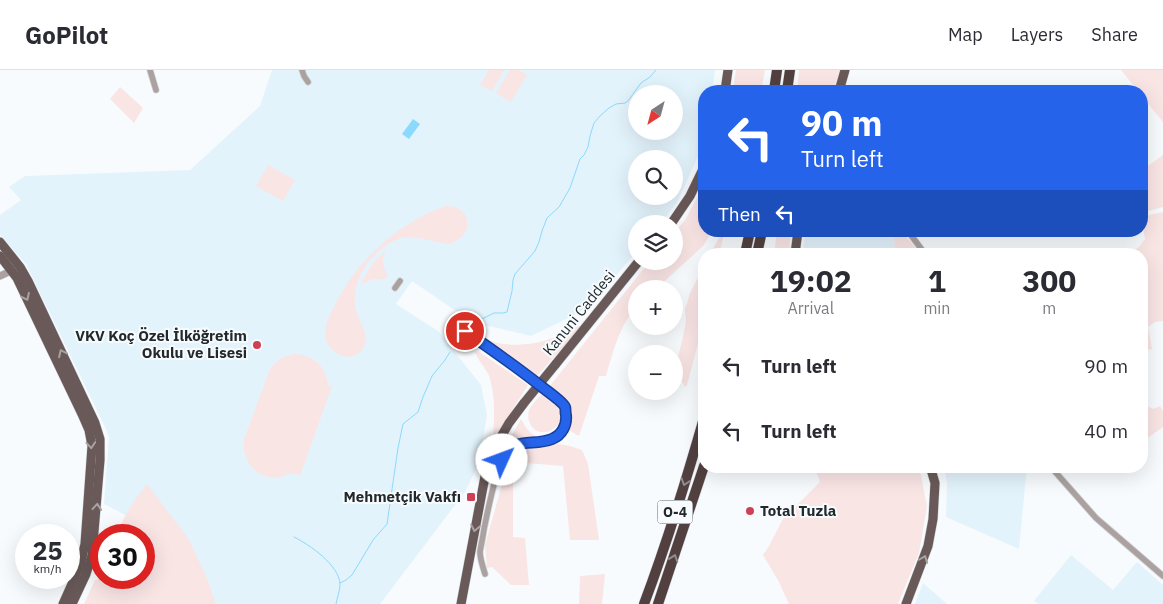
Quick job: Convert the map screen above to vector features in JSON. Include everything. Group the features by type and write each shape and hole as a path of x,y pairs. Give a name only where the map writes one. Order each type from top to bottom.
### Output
{"highway":[{"path":"775,85 777,70"},
{"path":"788,85 790,70"},
{"name":"O-4","path":"644,604 655,575 698,438"},
{"name":"O-4","path":"658,604 702,473"}],"main road":[{"path":"725,85 728,70"},
{"path":"841,85 845,70"},
{"path":"677,215 698,179"},
{"path":"0,242 16,269 17,278 82,414 91,437 85,544 80,566 63,604"},
{"path":"0,256 28,281 95,423 100,439 92,555 86,574 72,604"},
{"name":"Kanuni Caddesi","path":"461,604 486,471 498,442 509,423 632,270"},
{"path":"906,604 928,546 933,519 935,483 932,473"}],"street":[{"path":"150,70 156,90"},
{"path":"302,70 308,82"},
{"path":"912,237 921,248"},
{"path":"0,276 16,269"},
{"path":"395,288 400,282"},
{"path":"465,331 514,365 552,394 565,407 565,426 558,436 552,439 517,444 512,446 505,454 491,494 480,552 485,574"},
{"path":"1056,473 1083,505 1163,576"}],"shaded area":[{"name":"VKV Koç Özel İlköğretim Okulu ve Lisesi","path":"272,70 715,70 713,85 698,85 698,156 683,190 683,150 628,150 628,205 675,205 667,215 628,215 628,262 589,308 531,336 472,322 412,281 396,304 438,331 481,385 487,415 479,463 465,492 380,604 93,604 122,589 155,589 155,524 134,524 127,516 104,504 109,437 26,264 0,235 0,215 21,200 9,187 25,176 190,170 260,106"},
{"path":"489,70 504,70 492,91 480,85"},
{"path":"510,70 519,70 527,75 511,102 496,93"},
{"path":"736,70 765,70 762,85 734,85"},
{"path":"799,70 840,70 835,85 798,85"},
{"path":"1121,70 1163,70 1163,122 1148,104 1148,85 1133,85"},
{"path":"120,87 143,108 134,123 110,99"},
{"path":"1163,155 1163,207 1148,211 1148,166"},
{"path":"268,165 295,180 283,201 256,186"},
{"path":"698,196 698,237 708,237 703,246 698,248 698,251 683,264 683,222"},
{"path":"445,206 461,210 466,216 468,222 467,229 463,235 457,241 448,244 407,237 397,239 376,254 365,267 355,292 356,310 366,336 364,347 360,352 349,357 334,351 325,337 327,323 346,285 357,270 396,232 428,213"},
{"path":"1163,212 1163,321 1155,322 1148,327 1148,248 1138,248 1145,237 1148,237 1149,215"},
{"path":"720,237 723,237 721,248 713,248"},
{"path":"776,237 790,237 789,248 775,248"},
{"path":"804,237 894,237 895,248 804,248"},
{"path":"894,237 906,237 915,248 895,248"},
{"path":"386,250 383,263 388,276 385,279 373,279 361,285 371,266"},
{"path":"643,270 677,270 666,280 635,280"},
{"path":"698,278 698,344 685,387 683,384 683,345 681,345 686,321 685,310 690,293"},
{"path":"628,288 628,318 614,349 606,376 599,376 579,436 567,429 569,419 568,405 549,387"},
{"path":"578,326 582,326 536,377 482,340 481,337 503,344 533,343 551,339"},
{"path":"1148,327 1152,349 1148,350"},
{"path":"478,351 528,385 493,440 493,392 489,376 475,352"},
{"path":"294,354 307,356 317,362 325,372 328,385 332,386 300,476 293,473 277,478 267,477 260,474 250,465 245,453 244,439 270,369 280,359"},
{"path":"542,394 557,407 560,421 552,430 539,432 533,428 528,417 530,408"},
{"path":"1148,406 1153,409 1160,406 1163,411 1163,427 1149,437"},
{"path":"521,419 529,432 543,438 524,440 510,444 504,449"},
{"path":"554,443 582,450 588,464 599,540 570,540 563,466 513,462 513,537 525,538 529,585 511,585 492,567 487,568 485,545 508,461 518,448 526,445"},
{"path":"817,473 920,473 927,506 919,553 898,604 789,604 763,555 783,519 820,482"},
{"path":"945,473 1026,473 1019,549 946,517 947,483"},
{"path":"147,484 190,541 216,604 84,604 91,589 155,589 155,524 121,524 134,501"},
{"path":"1071,555 1113,590 1137,562 1163,585 1163,604 1038,604 1034,601"},
{"path":"605,574 602,604 579,604 580,576"},
{"path":"923,583 947,604 915,604"}],"water":[{"path":"413,119 420,124 409,139 402,134"}],"waterway":[{"path":"478,321 494,313 507,312 515,274 535,251 547,218 559,207 570,188 580,159 588,147 594,123 609,108 628,101 641,83 656,70"},
{"path":"340,583 352,575 373,540 387,524 403,424 418,412 432,376 450,352"},
{"path":"294,537 323,556 335,570 340,584 336,604"}],"place":[{"name":"VKV Koç Özel İlköğretim Okulu ve Lisesi","path":"257,345"},
{"name":"Mehmetçik Vakfı","path":"471,497"},
{"name":"Total Tuzla","path":"750,511"}],"route":[{"path":"465,331 514,365 552,394 565,407 565,426 558,436 552,439 526,442 512,446 502,460"}]}
